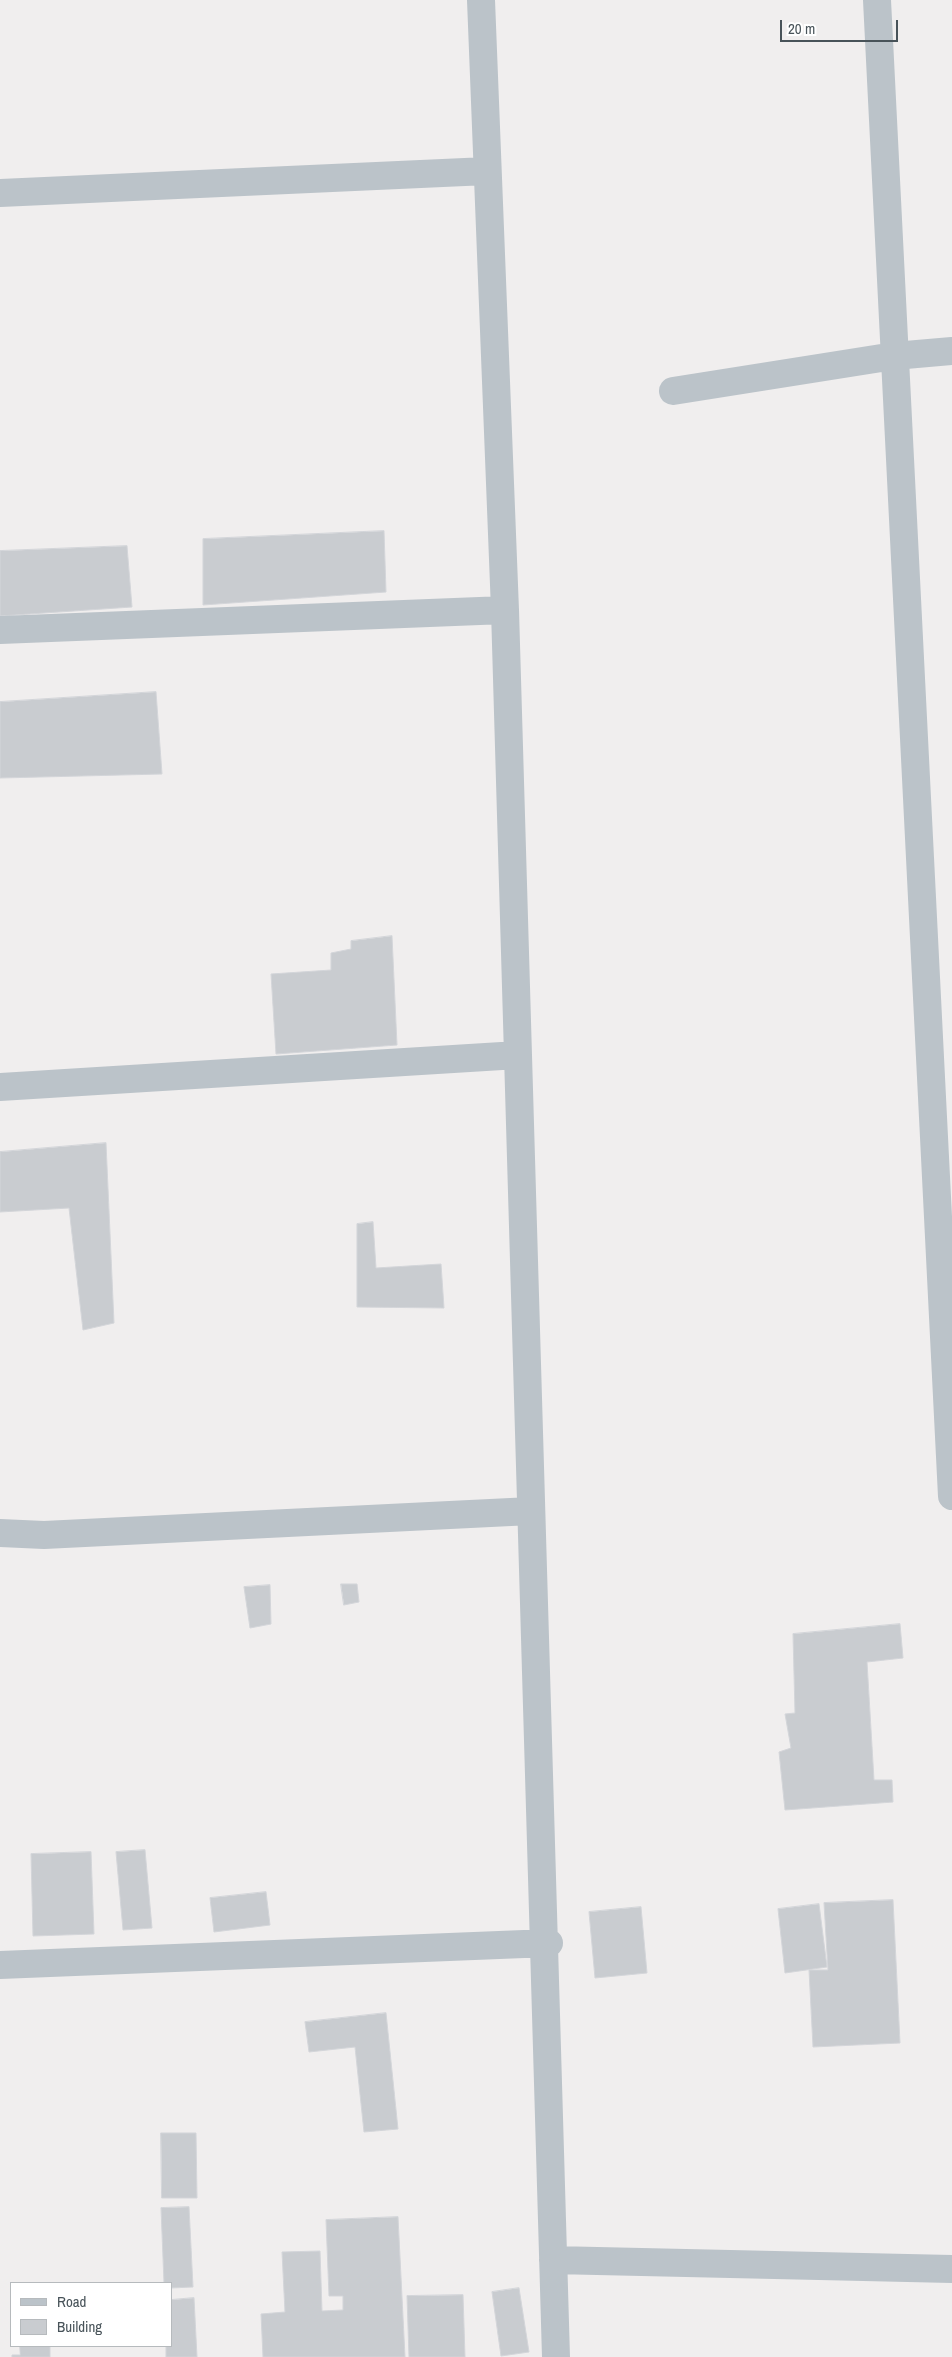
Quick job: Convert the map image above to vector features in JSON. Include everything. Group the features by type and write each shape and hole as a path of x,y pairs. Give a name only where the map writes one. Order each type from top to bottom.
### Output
{"street":[{"path":"481,0 486,172 505,610 546,1943 556,2357"},
{"path":"877,0 952,1496"},
{"path":"0,193 486,172"},
{"path":"673,391 894,356 952,351"},
{"path":"0,630 505,610"},
{"path":"0,1087 518,1055"},
{"path":"0,1533 44,1535 532,1511"},
{"path":"0,1965 546,1943"},
{"path":"553,2260 952,2269"}],"building":[{"path":"384,531 386,592 203,605 203,539"},
{"path":"127,546 132,607 0,616 0,551"},
{"path":"156,692 162,774 0,778 0,702"},
{"path":"392,936 397,1045 276,1054 271,974 331,970 331,953 351,949 351,941"},
{"path":"106,1143 114,1323 83,1330 69,1208 0,1212 0,1152"},
{"path":"373,1222 376,1268 441,1264 444,1308 357,1307 357,1224"},
{"path":"341,1584 357,1584 359,1602 344,1605"},
{"path":"270,1585 271,1624 250,1628 244,1587"},
{"path":"900,1624 903,1658 867,1662 874,1780 892,1780 893,1802 785,1810 779,1752 791,1748 785,1714 795,1713 793,1634"},
{"path":"145,1850 152,1928 123,1930 116,1852"},
{"path":"91,1852 94,1934 33,1936 31,1854"},
{"path":"266,1892 270,1925 214,1932 210,1898"},
{"path":"893,1900 900,2043 813,2047 809,1970 828,1970 824,1903"},
{"path":"819,1904 827,1967 785,1973 778,1909"},
{"path":"641,1907 647,1973 595,1978 589,1912"},
{"path":"386,2013 398,2129 364,2132 355,2047 309,2052 305,2022"},
{"path":"161,2133 196,2133 197,2198 162,2198"},
{"path":"189,2207 193,2287 172,2288 172,2282 164,2282 161,2208"},
{"path":"398,2217 405,2357 263,2357 261,2314 285,2312 282,2252 320,2251 322,2311 343,2310 343,2296 329,2296 326,2220"},
{"path":"519,2288 529,2352 501,2356 492,2292"},
{"path":"463,2295 465,2357 409,2357 407,2296"},
{"path":"194,2298 197,2357 166,2357 166,2347 172,2347 172,2300"},
{"path":"20,2347 50,2347 50,2357 12,2357 12,2355 20,2355"}]}
